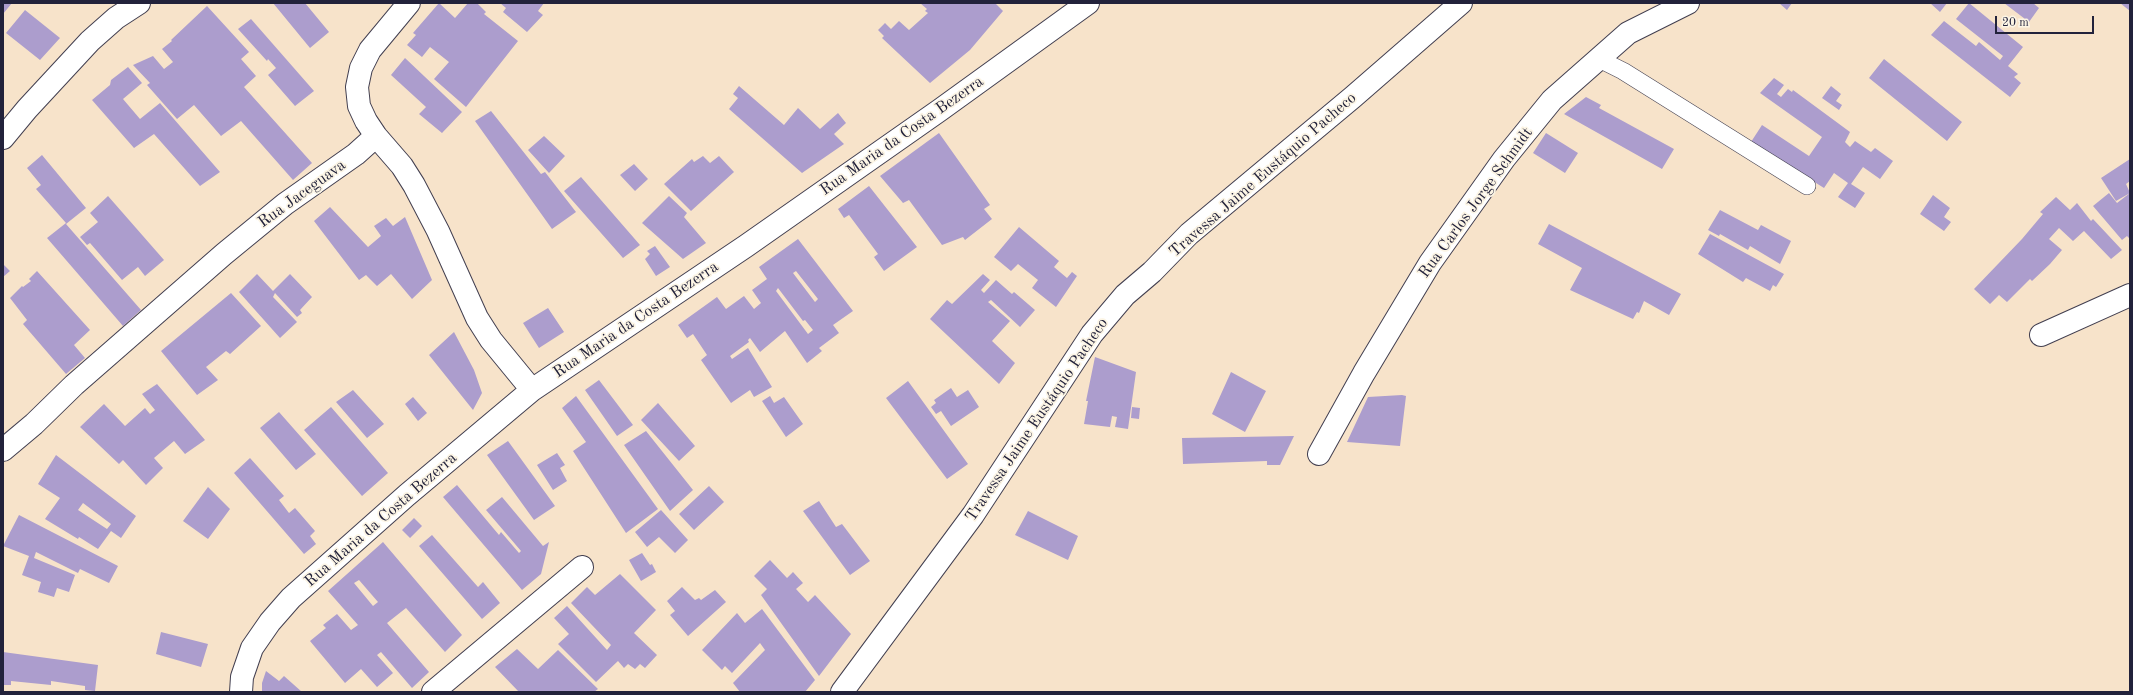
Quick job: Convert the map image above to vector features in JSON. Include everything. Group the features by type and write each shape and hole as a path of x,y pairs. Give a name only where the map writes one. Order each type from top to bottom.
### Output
{"street":[{"path":"3,138 27,109 90,41 116,18 139,3"},
{"path":"408,3 370,50 361,68 357,88 359,106 366,121 376,136 402,166 414,185 438,231 477,318 491,340 532,390"},
{"name":"Rua Maria da Costa Bezerra","path":"242,692 242,677 252,648 270,622 291,598 407,495 532,390 746,246 940,110 1088,3"},
{"name":"Travessa Jaime Eustáquio Pacheco","path":"842,692 973,515 1092,334 1125,294 1152,272 1189,234 1353,97 1461,3"},
{"name":"Rua Carlos Jorge Schmidt","path":"1319,454 1364,372 1430,263 1504,159 1552,100 1597,58 1654,10 1688,3"},
{"name":"Rua Jaceguava","path":"3,450 34,424 74,385 213,263 285,204 356,154 376,136"},
{"path":"2041,335 2130,295"},
{"path":"433,692 582,568"}],"lane":[{"path":"1597,58 1624,71 1807,186"}],"building":[{"path":"3,3 12,3 3,14"},
{"path":"273,3 305,3 329,32 310,48"},
{"path":"439,3 455,18 468,3 477,3 486,12 484,14 518,41 466,107 434,79 449,62 430,47 422,57 407,45 416,35 413,33"},
{"path":"500,3 544,3 538,11 543,15 527,32 503,12 506,8"},
{"path":"920,3 995,3 1003,11 970,50 930,83 882,38 884,36 878,30 885,23 891,29 899,21 909,30 928,13 925,11 927,9"},
{"path":"1779,3 1792,3 1787,10"},
{"path":"1930,3 1947,3 1940,12"},
{"path":"1969,3 2023,47 2008,66 2018,74 2014,77 2021,83 2010,97 1931,35 1944,21 1976,46 1979,42 2000,60 2003,56 1956,19"},
{"path":"2004,3 2033,3 2039,8 2029,22"},
{"path":"2120,3 2130,3 2130,11"},
{"path":"207,6 249,52 241,59 256,76 244,87 312,163 293,180 241,121 221,136 194,105 177,119 147,85 150,83 133,65 153,56 164,69 173,62 162,49"},
{"path":"25,10 60,38 40,60 6,33"},
{"path":"251,19 314,91 295,106 268,75 276,68 268,59 267,61 238,29"},
{"path":"405,58 462,112 442,133 419,114 426,107 391,75"},
{"path":"1884,59 1962,122 1947,141 1869,78"},
{"path":"128,67 142,83 123,99 140,119 160,103 220,172 200,186 154,134 134,148 92,100 110,85 111,80"},
{"path":"1774,78 1784,85 1777,94 1781,97 1788,89 1792,92 1793,90 1850,132 1845,142 1850,147 1855,141 1871,152 1875,148 1893,161 1880,179 1863,167 1851,184 1865,193 1855,208 1838,197 1848,183 1834,173 1824,188 1751,142 1762,125 1809,156 1822,137 1760,93"},
{"path":"739,86 784,125 798,108 820,129 838,113 846,123 834,134 844,144 802,173 729,109 738,98 733,94"},
{"path":"1831,86 1841,94 1836,101 1842,105 1839,110 1822,98"},
{"path":"1586,97 1601,105 1599,108 1674,149 1662,169 1564,114"},
{"path":"491,111 541,174 545,172 576,212 552,229 475,121"},
{"path":"939,133 990,205 984,209 992,219 965,240 963,237 942,245 909,200 903,203 880,176"},
{"path":"1546,133 1578,153 1565,173 1533,153"},
{"path":"544,136 565,156 549,173 528,150"},
{"path":"42,155 86,208 66,224 141,310 123,326 47,238 66,223 36,189 41,185 27,168"},
{"path":"703,156 710,163 719,156 734,172 691,211 664,184 692,159 694,162"},
{"path":"2130,159 2130,181 2126,184 2130,193 2116,201 2101,178"},
{"path":"634,164 648,179 635,191 620,175"},
{"path":"581,177 640,245 623,258 564,191"},
{"path":"869,186 917,247 884,271 874,257 878,254 849,215 844,218 838,209"},
{"path":"2109,193 2117,203 2130,193 2130,239 2127,236 2122,240 2093,206"},
{"path":"1933,195 1950,208 1944,217 1951,222 1944,231 1920,214"},
{"path":"108,196 164,260 145,276 138,267 122,280 90,243 87,245 80,237 98,222 90,213"},
{"path":"669,196 687,213 684,217 706,243 683,259 642,223"},
{"path":"2056,197 2070,210 2077,203 2091,221 2093,219 2122,250 2111,259 2084,231 2073,241 2059,228 2049,239 2062,250 2050,264 2032,281 2030,279 2007,302 1999,295 1990,304 1974,289 2022,239 2043,214 2040,212"},
{"path":"330,207 368,247 381,236 374,226 386,218 393,226 405,217 432,280 412,299 391,274 377,286 366,275 359,280 314,221"},
{"path":"1720,210 1758,230 1761,225 1791,241 1780,264 1750,246 1748,250 1720,234 1719,236 1708,230"},
{"path":"1549,224 1681,294 1669,315 1644,301 1639,313 1637,312 1633,319 1570,290 1582,268 1538,244"},
{"path":"1019,227 1059,261 1054,267 1067,278 1072,272 1077,276 1056,307 1032,288 1038,280 1018,264 1011,271 994,257"},
{"path":"1710,234 1784,274 1776,287 1773,285 1770,291 1746,278 1743,282 1698,254"},
{"path":"798,239 853,311 833,325 839,333 819,348 822,351 807,363 785,331 760,352 750,338 748,340 749,342 730,356 732,359 748,348 772,387 754,397 750,390 731,403 701,360 707,355 693,334 687,338 678,325 717,297 726,309 744,296 754,309 761,303 752,290 767,279 759,267","holes":["796,271 818,299 815,302 793,273","778,288 803,321 805,320 813,330 808,334 776,291"]},
{"path":"655,246 670,267 656,276 645,259 650,254 647,251"},
{"path":"3,264 10,271 3,277"},
{"path":"37,271 90,330 74,345 85,358 66,374 23,324 27,320 10,298 22,286 23,287 31,281 29,279"},
{"path":"257,274 273,291 290,274 312,297 300,310 302,313 297,317 275,293 273,297 297,322 280,338 239,292"},
{"path":"983,274 990,280 981,290 984,293 996,280 1012,294 1014,292 1035,310 1020,327 991,300 988,302 1010,321 992,341 1015,363 999,384 930,319 947,300 952,304"},
{"path":"231,293 261,326 230,354 226,351 206,367 218,380 197,395 161,351"},
{"path":"548,308 564,332 539,348 523,323"},
{"path":"454,332 474,370 482,393 473,410 429,355"},
{"path":"1095,357 1136,372 1128,429 1115,427 1117,417 1112,416 1110,427 1084,424 1088,401 1086,401"},
{"path":"1231,372 1266,391 1245,432 1212,414"},
{"path":"599,380 633,425 617,436 585,390"},
{"path":"908,381 968,464 947,479 886,398"},
{"path":"157,384 205,440 185,454 174,441 154,458 163,468 146,485 123,460 119,464 80,427 104,404 125,426 145,408 150,414 155,410 142,394"},
{"path":"951,388 957,397 968,390 979,407 951,426 941,411 936,414 931,407 936,403 934,400"},
{"path":"353,390 384,424 367,438 336,402"},
{"path":"576,396 658,509 626,533 573,451 586,442 562,408"},
{"path":"770,396 774,403 784,397 803,424 786,437 762,401"},
{"path":"1406,396 1400,446 1347,442 1368,397"},
{"path":"413,397 427,413 418,421 405,404"},
{"path":"658,403 695,446 679,461 641,420"},
{"path":"331,407 388,473 362,496 304,430"},
{"path":"1132,407 1140,408 1139,419 1131,418"},
{"path":"279,412 316,454 296,470 260,428"},
{"path":"646,431 693,490 670,511 624,445"},
{"path":"1294,436 1280,465 1267,465 1267,461 1183,464 1182,438"},
{"path":"508,441 555,506 534,520 487,455"},
{"path":"557,453 565,465 560,468 567,481 553,490 537,465"},
{"path":"56,455 136,516 121,538 111,531 98,549 45,519 60,498 38,484","holes":["83,503 111,524 107,529 78,510"]},
{"path":"250,458 284,496 279,500 289,513 295,508 315,531 310,536 316,544 304,554 234,473"},
{"path":"457,485 499,535 501,532 519,553 521,551 486,510 502,497 543,546 549,542 541,574 522,590 443,497"},
{"path":"709,486 724,502 694,530 679,514"},
{"path":"208,487 230,509 208,539 183,521"},
{"path":"819,501 836,527 842,524 870,561 850,575 803,511"},
{"path":"661,510 688,540 675,553 659,537 647,547 635,532"},
{"path":"1028,511 1078,536 1068,560 1015,535"},
{"path":"19,515 118,566 109,583 80,569 78,573 36,552 34,558 75,575 69,592 57,588 54,597 38,592 41,582 22,575 29,556 3,546"},
{"path":"414,518 422,526 410,538 402,530"},
{"path":"432,535 478,587 483,582 500,603 482,619 419,546"},
{"path":"383,542 462,635 445,652 406,608 387,623 429,672 412,688 381,652 377,655 393,673 377,687 361,669 345,683 310,641 326,628 323,625 337,614 351,630 358,625 328,591","holes":["359,580 378,602 373,606 354,583"]},
{"path":"642,553 650,565 652,564 656,572 641,581 629,560"},
{"path":"770,560 787,578 793,572 803,583 796,589 808,602 815,595 851,634 819,676 761,595 767,589 754,576"},
{"path":"620,574 656,610 634,633 657,655 645,668 640,664 635,669 628,664 624,668 618,661 596,682 558,644 569,634 554,618 567,606 607,650 611,645 571,603 587,587 595,595"},
{"path":"682,587 695,600 699,598 701,600 715,590 726,602 688,636 670,615 675,611 667,601"},
{"path":"762,609 815,680 805,692 740,692 733,683 765,650 760,643 732,673 725,666 722,670 702,650 737,613 745,623"},
{"path":"161,632 208,644 201,667 156,654"},
{"path":"517,649 538,669 558,650 598,689 594,692 519,692 495,667"},
{"path":"3,652 98,665 95,691 85,690 85,686 51,681 51,685 11,681 11,685 3,685"},
{"path":"266,671 279,681 284,676 302,692 262,692 262,683"}]}
